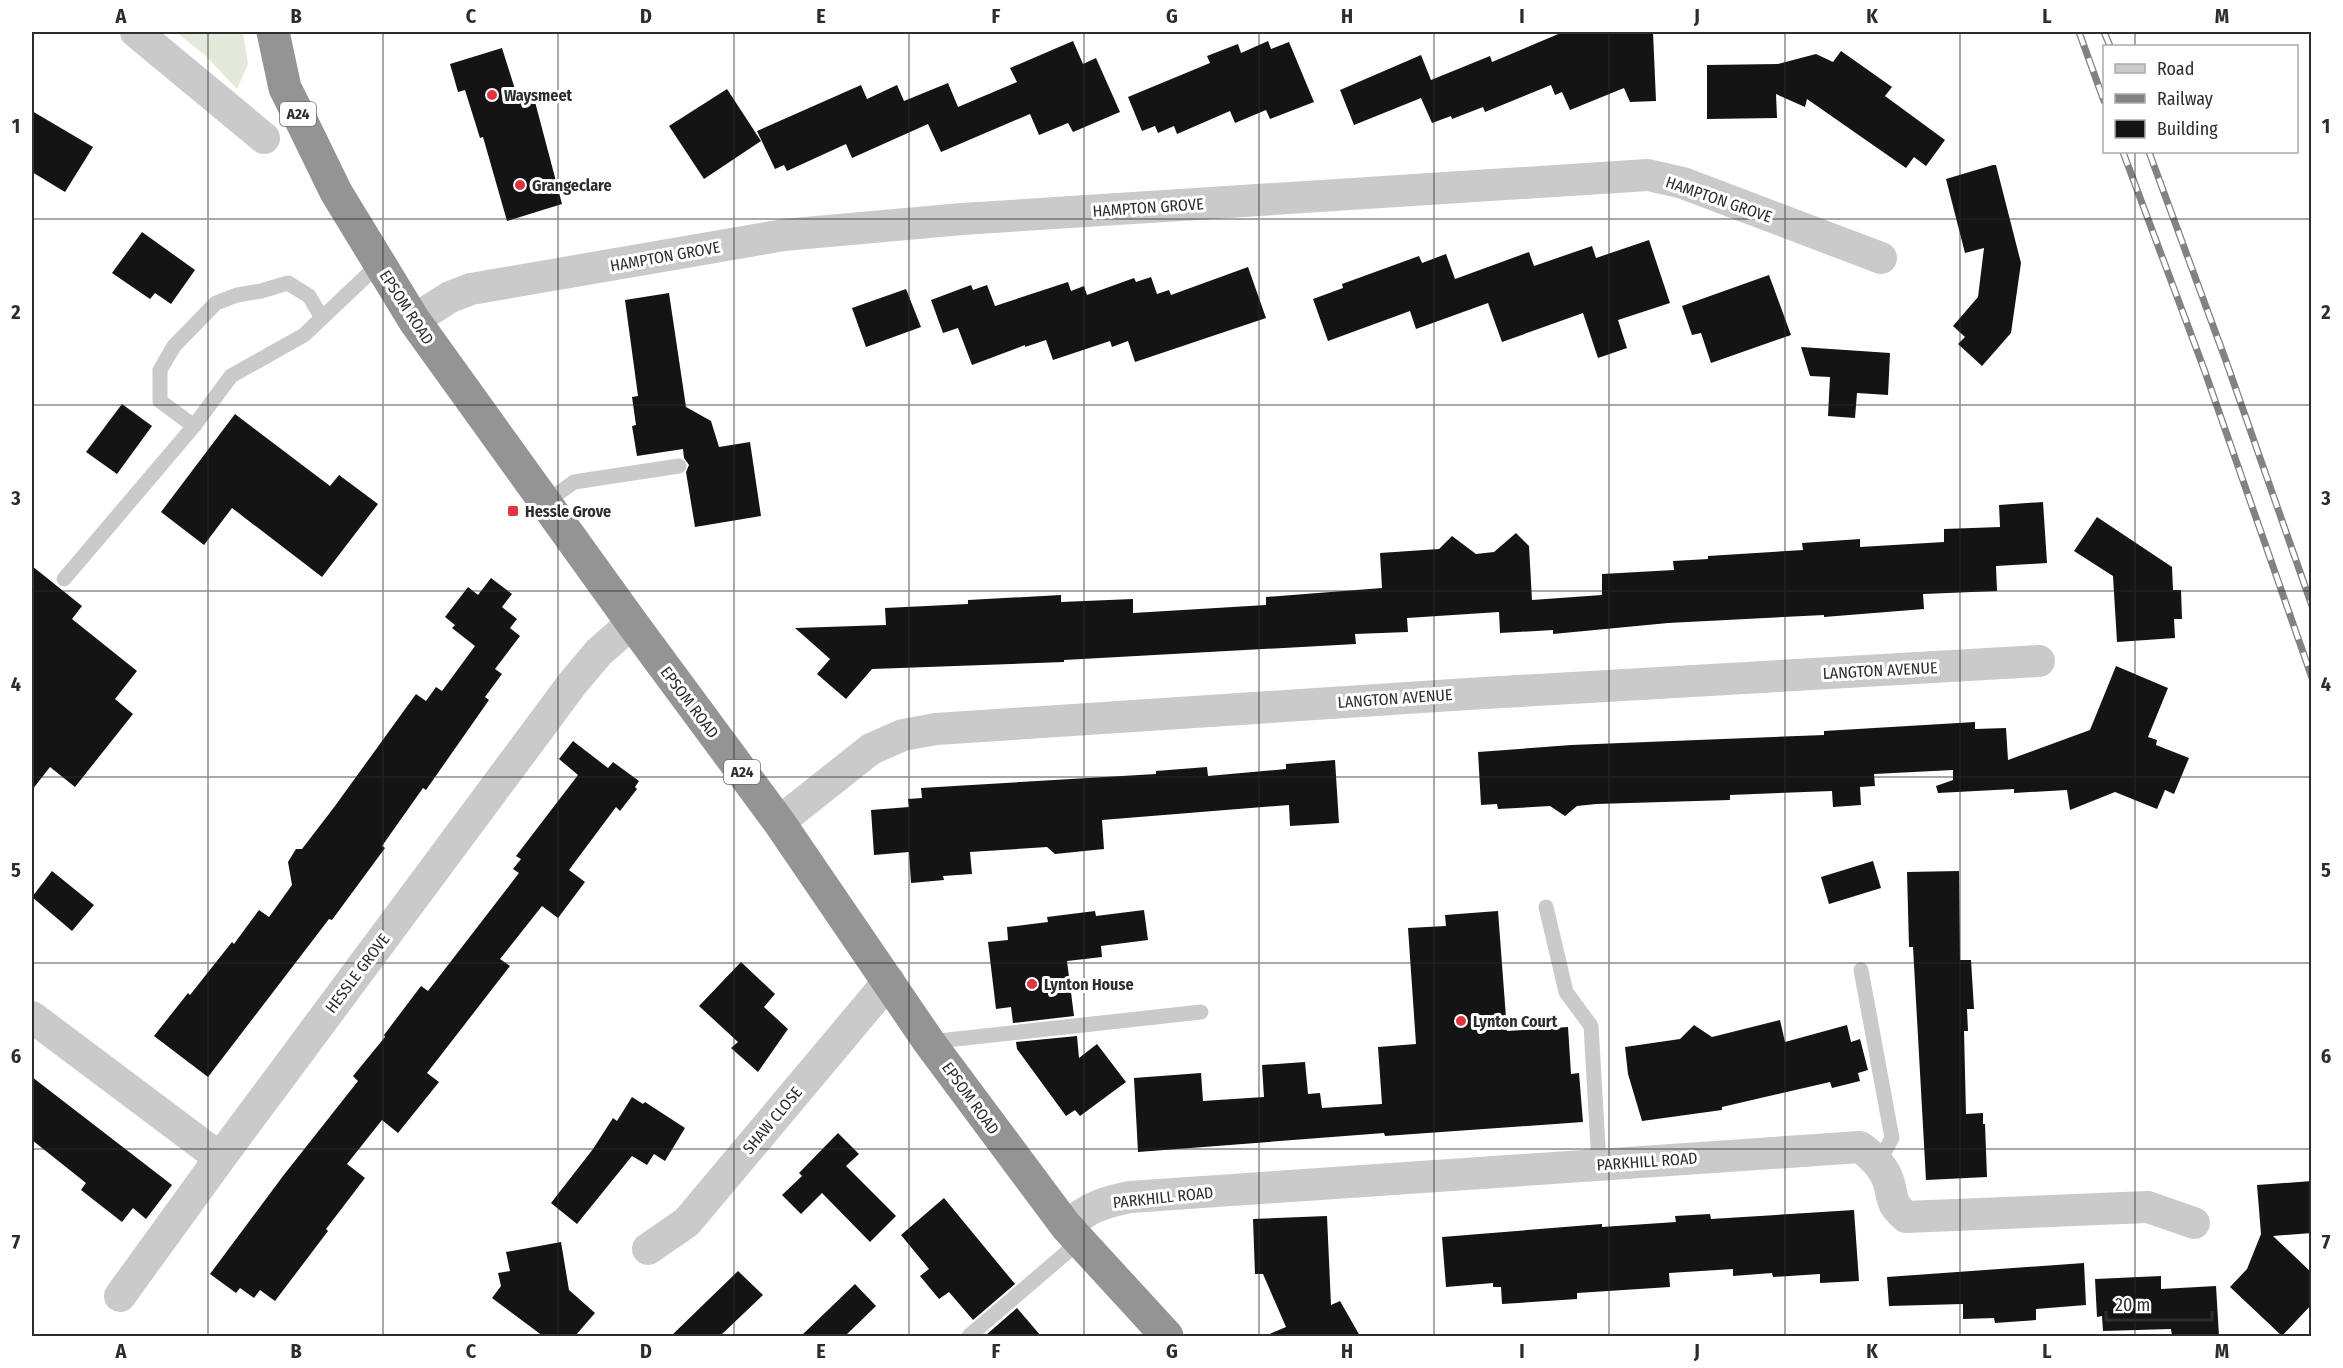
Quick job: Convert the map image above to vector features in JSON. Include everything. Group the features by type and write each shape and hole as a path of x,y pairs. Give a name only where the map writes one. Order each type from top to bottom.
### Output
{"highway":[{"name":"EPSOM ROAD","path":"273,32 285,88 336,192 414,320 779,822 929,1042 1073,1234 1167,1336"}],"street":[{"path":"136,32 264,138"},
{"name":"HAMPTON GROVE","path":"414,320 450,297 471,289 784,235 974,218 1648,175 1683,183 1881,258"},
{"name":"HESSLE GROVE","path":"120,1296 219,1158 572,684 599,651 632,622"},
{"name":"LANGTON AVENUE","path":"779,822 871,749 903,735 936,729 1468,693 2039,661"},
{"name":"SHAW CLOSE","path":"648,1249 687,1222 889,981"},
{"path":"32,1017 219,1158"},
{"name":"PARKHILL ROAD","path":"1073,1234 1089,1208 1130,1197 1860,1147 1874,1158 1887,1177 1894,1206 1906,1217 2148,1207 2194,1223"}],"lane":[{"path":"64,579 194,426 231,376 304,335 379,264"},
{"path":"194,426 160,401 160,370 174,346 216,303 237,295 288,283 309,296 322,318"},
{"path":"546,503 574,482 679,466"},
{"path":"1546,907 1566,992 1591,1026 1599,1164"},
{"path":"1861,970 1892,1138 1878,1164"},
{"path":"929,1042 1201,1012"},
{"path":"969,1336 1073,1234"}],"green space":[{"path":"176,32 243,32 248,64 237,89 207,57"}],"building":[{"path":"1563,32 1653,32 1656,101 1630,102 1624,88 1570,110 1562,92 1555,95 1551,85 1485,112 1483,107 1452,119 1451,116 1432,123 1421,98 1354,125 1340,90 1421,55 1431,80 1490,56 1492,62"},
{"path":"1073,41 1083,64 1096,58 1120,112 1073,132 1068,123 1039,135 1030,114 941,152 928,124 852,158 846,144 787,171 784,165 775,169 757,131 861,85 867,99 897,85 904,101 948,83 958,107 1017,82 1010,68"},
{"path":"1268,41 1271,49 1289,42 1314,102 1270,119 1266,110 1235,123 1230,111 1177,134 1174,126 1158,133 1155,126 1142,131 1128,97 1210,63 1207,56 1238,44 1241,53"},
{"path":"502,48 519,102 534,98 562,204 507,221 483,137 480,138 465,90 458,92 450,64"},
{"path":"1841,51 1892,87 1885,96 1945,140 1926,166 1914,157 1906,168 1807,99 1805,107 1776,94 1777,118 1707,119 1707,65 1778,64 1816,54 1833,62"},
{"path":"727,89 761,141 704,179 669,126"},
{"path":"32,111 93,147 65,192 32,172"},
{"path":"1996,165 2021,263 2011,333 1982,366 1958,344 1965,337 1953,326 1978,297 1984,248 1965,253 1946,179"},
{"path":"142,232 195,270 171,304 155,293 150,299 112,273"},
{"path":"1649,240 1670,303 1618,320 1627,348 1598,358 1583,313 1502,342 1488,303 1416,329 1410,311 1328,341 1313,299 1343,288 1342,284 1419,256 1422,263 1446,254 1455,279 1529,252 1534,266 1592,246 1596,258"},
{"path":"1248,267 1266,318 1135,362 1128,341 1112,347 1110,341 1053,360 1046,340 1025,347 1025,345 972,365 958,328 943,333 931,300 971,285 973,290 987,285 995,306 1068,282 1071,291 1084,286 1087,295 1134,278 1136,282 1151,277 1157,294 1169,290 1171,295"},
{"path":"1769,275 1791,335 1711,363 1701,333 1692,335 1682,306"},
{"path":"906,289 921,327 866,347 852,308"},
{"path":"669,293 686,407 711,421 719,447 750,442 761,516 695,527 686,472 689,465 684,458 683,449 637,456 632,426 636,425 632,397 638,396 625,300"},
{"path":"1801,347 1890,353 1888,395 1857,393 1855,418 1828,416 1830,377 1810,376"},
{"path":"122,404 152,426 117,474 86,452"},
{"path":"235,414 330,486 339,475 378,504 322,577 232,508 204,545 161,512"},
{"path":"2043,502 2047,563 1996,566 1997,591 1923,594 1924,609 1824,617 1824,615 1668,623 1553,634 1553,630 1500,633 1499,612 1407,618 1408,632 1355,634 1356,644 1064,660 1064,662 872,669 846,699 817,674 830,659 795,628 886,625 885,608 968,604 968,600 1061,595 1061,602 1133,599 1133,613 1266,605 1266,597 1382,588 1380,553 1439,549 1452,536 1476,554 1494,552 1516,533 1529,546 1532,600 1602,595 1602,574 1674,570 1673,561 1708,559 1708,556 1803,550 1802,543 1860,539 1860,547 1944,542 1944,529 2000,527 1999,505"},
{"path":"2097,517 2172,567 2173,590 2181,590 2182,619 2174,619 2175,638 2117,642 2113,576 2074,551"},
{"path":"32,566 82,606 72,619 137,671 115,699 133,714 75,787 50,767 32,790"},
{"path":"491,578 512,594 502,607 517,619 510,628 520,636 495,669 502,674 485,697 489,700 426,790 423,788 382,846 385,848 332,920 329,919 208,1077 154,1036 232,942 234,944 259,910 269,917 292,885 288,862 296,849 302,849 416,694 426,701 436,687 442,691 475,646 452,628 455,625 445,617 468,587 478,595"},
{"path":"2116,666 2168,688 2148,737 2157,740 2156,745 2189,758 2174,794 2165,790 2157,809 2115,792 2070,810 2067,790 2014,793 2014,789 1938,793 1936,786 1953,780 1953,770 1874,774 1875,786 1860,787 1861,805 1833,807 1832,791 1730,795 1730,800 1596,804 1577,806 1565,816 1550,806 1498,809 1497,804 1481,805 1478,752 1571,745 1824,735 1824,731 1975,722 1975,729 2006,728 2008,760 2090,730"},
{"path":"573,741 608,768 613,762 639,781 635,787 637,789 620,811 616,807 569,870 585,882 558,918 542,906 500,959 510,966 427,1073 439,1082 398,1133 382,1120 347,1164 365,1178 275,1301 260,1290 254,1298 240,1288 236,1293 210,1274 358,1081 353,1076 385,1037 384,1035 421,986 428,991 519,873 513,869 521,859 516,856 578,775 559,759"},
{"path":"1335,760 1339,823 1290,826 1289,805 1102,820 1104,849 1055,854 1047,847 970,852 972,874 943,876 944,880 911,883 909,852 874,855 871,810 909,807 908,799 922,798 921,788 1156,774 1156,771 1207,767 1208,776 1286,769 1286,764"},
{"path":"1873,861 1881,888 1829,904 1821,877"},
{"path":"52,871 94,905 72,931 32,897"},
{"path":"1959,871 1960,960 1971,960 1974,1009 1967,1009 1968,1031 1964,1031 1966,1114 1983,1113 1987,1177 1926,1180 1913,947 1909,947 1907,872"},
{"name":"Lynton House","path":"1144,910 1148,940 1101,946 1102,957 1067,961 1074,1016 1013,1023 1011,1007 996,1009 988,942 1008,940 1007,927 1048,922 1047,917 1095,911 1096,916"},
{"name":"Lynton Court","path":"1498,911 1507,1031 1568,1027 1571,1074 1579,1073 1583,1122 1385,1136 1384,1133 1138,1152 1134,1078 1201,1073 1203,1101 1264,1097 1262,1065 1305,1062 1308,1094 1320,1093 1322,1108 1382,1104 1378,1047 1416,1044 1408,928 1446,926 1445,915"},
{"path":"741,962 775,994 764,1007 788,1029 758,1072 731,1048 738,1042 699,1006"},
{"path":"1780,1020 1785,1042 1847,1025 1851,1042 1860,1039 1868,1070 1858,1073 1860,1081 1832,1088 1830,1082 1722,1107 1722,1110 1642,1121 1628,1074 1625,1047 1680,1039 1694,1025 1712,1037"},
{"path":"1077,1036 1079,1058 1097,1044 1126,1082 1080,1116 1075,1110 1066,1116 1017,1049 1016,1042"},
{"path":"32,1077 172,1185 146,1219 133,1208 122,1222 81,1190 86,1183 32,1140"},
{"path":"632,1097 643,1104 645,1102 685,1128 665,1161 654,1154 647,1165 632,1156 577,1224 551,1203 593,1149 613,1118 617,1121"},
{"path":"838,1133 859,1154 846,1166 896,1216 870,1242 822,1193 801,1214 782,1195 802,1176 799,1173"},
{"path":"2312,1181 2312,1233 2273,1236 2312,1273 2312,1304 2282,1336 2230,1287 2247,1269 2261,1234 2257,1185"},
{"path":"944,1198 1015,1284 973,1320 949,1292 939,1299 920,1276 929,1269 901,1235"},
{"path":"1854,1210 1859,1281 1820,1283 1820,1274 1773,1277 1772,1273 1733,1276 1733,1269 1669,1273 1670,1287 1577,1293 1577,1299 1502,1304 1501,1287 1493,1287 1493,1283 1446,1287 1442,1237 1602,1224 1602,1227 1676,1222 1675,1216 1710,1214 1711,1219"},
{"path":"1327,1216 1331,1305 1340,1301 1360,1336 1265,1336 1286,1327 1263,1274 1255,1274 1253,1219"},
{"path":"561,1242 569,1290 595,1313 575,1336 543,1336 492,1298 501,1286 498,1273 510,1271 506,1252"},
{"path":"2084,1263 2086,1305 2036,1309 2036,1320 1995,1323 1994,1318 1963,1319 1963,1304 1889,1306 1887,1277"},
{"path":"738,1271 763,1295 720,1336 671,1336"},
{"path":"2161,1276 2161,1289 2216,1286 2219,1336 2172,1336 2171,1329 2103,1331 2102,1316 2097,1317 2095,1279"},
{"path":"855,1284 876,1306 845,1336 801,1336"},
{"path":"1017,1308 1041,1336 986,1335"}],"railway":[{"path":"2079,32 2103,98"},
{"path":"2104,32 2110,45"},
{"path":"2123,153 2204,369 2312,678"},
{"path":"2149,153 2226,361 2312,606"}],"place":[{"name":"Waysmeet","path":"492,95"},
{"name":"Grangeclare","path":"520,185"},
{"name":"Hessle Grove","path":"513,511"},
{"name":"Lynton House","path":"1032,984"},
{"name":"Lynton Court","path":"1461,1021"}]}
